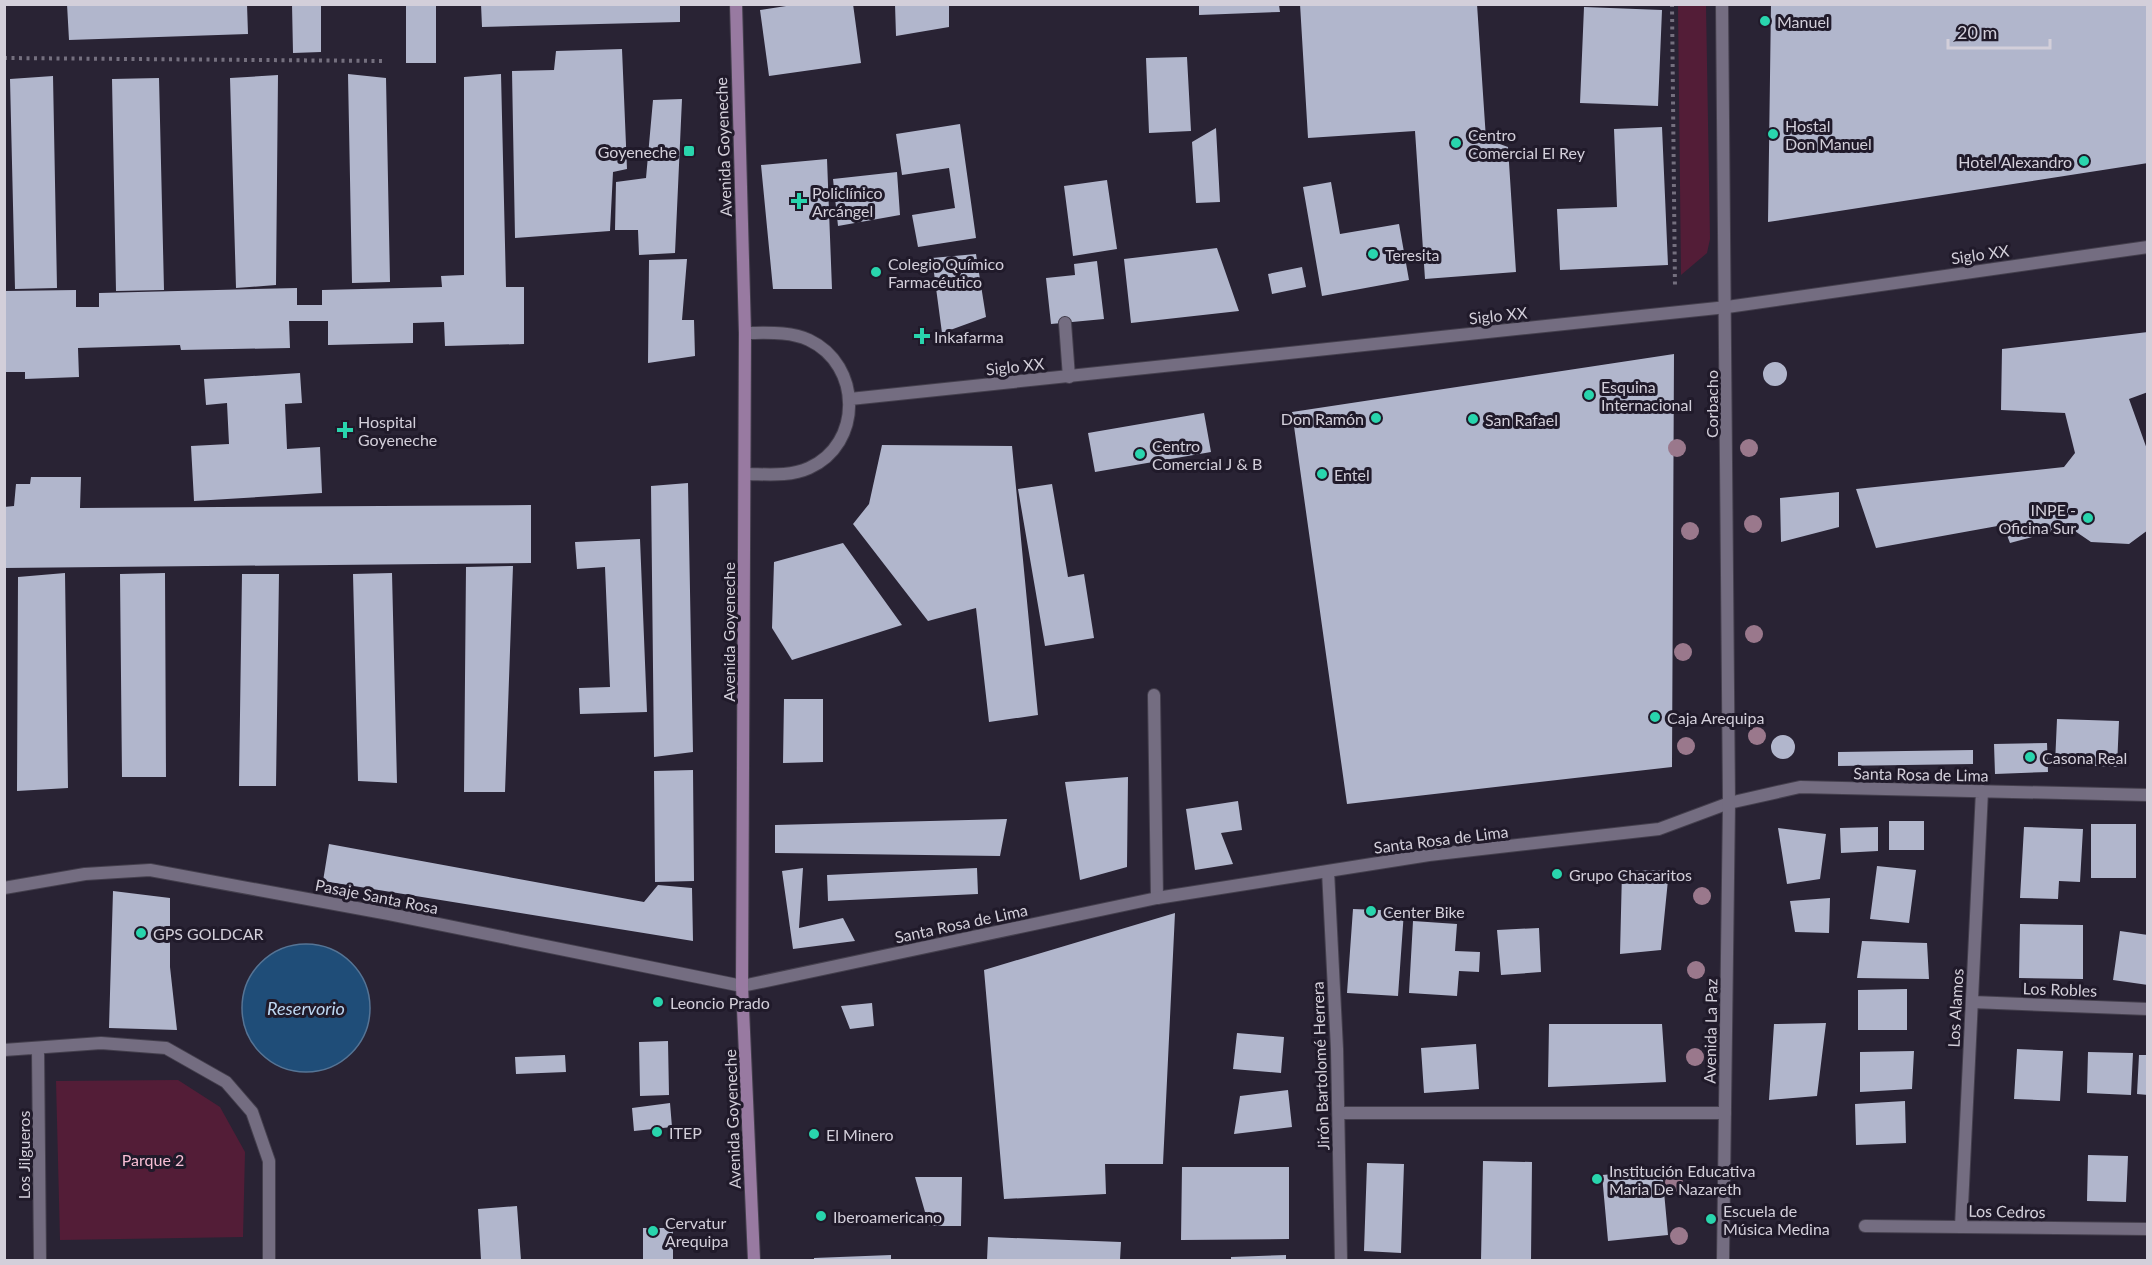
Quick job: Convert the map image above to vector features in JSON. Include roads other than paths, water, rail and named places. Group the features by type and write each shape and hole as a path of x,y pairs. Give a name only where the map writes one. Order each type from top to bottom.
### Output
{"main road":[{"name":"Avenida Goyeneche","path":"736,4 745,333 742,986 754,1260"}],"street":[{"name":"Corbacho","path":"1722,4 1727,307 1729,803"},
{"name":"Siglo XX","path":"850,399 1727,307 2148,247"},
{"path":"1065,323 1069,377"},
{"path":"745,333 790,334 808,339 825,349 842,372 850,399 849,420 841,440 827,457 809,468 788,474 745,474"},
{"path":"1154,694 1157,898"},
{"name":"Santa Rosa de Lima","path":"742,986 1157,898 1429,855 1659,830 1729,803 1800,787 2148,795"},
{"name":"Los Alamos","path":"1962,1227 1982,792"},
{"name":"Avenida La Paz","path":"1723,1260 1729,803"},
{"name":"Pasaje Santa Rosa","path":"4,888 85,874 150,870 388,914 742,986"},
{"name":"Jirón Bartolomé Herrera","path":"1328,871 1339,1113 1341,1260"},
{"name":"Los Robles","path":"1972,1002 2148,1009"},
{"path":"4,1050 39,1050 101,1043 166,1048 226,1082 252,1112 269,1161 269,1260"},
{"name":"Los Jilgueros","path":"39,1050 40,1260"},
{"path":"1339,1113 1725,1113"},
{"name":"Los Cedros","path":"1865,1226 2148,1229"}],"water":[{"name":"Reservorio","path":"306,944 330,949 351,963 365,984 370,1008 365,1032 351,1053 330,1067 306,1072 282,1067 261,1053 247,1032 242,1008 247,984 261,963 282,949"}],"place":[{"name":"Manuel","path":"1765,21"},
{"name":"Hostal Don Manuel","path":"1773,134"},
{"name":"Centro Comercial El Rey","path":"1456,143"},
{"name":"Goyeneche","path":"689,151"},
{"name":"Hotel Alexandro","path":"2084,161"},
{"name":"Policlínico Arcángel","path":"799,201"},
{"name":"Teresita","path":"1373,254"},
{"name":"Colegio Químico Farmacéutico","path":"876,272"},
{"name":"Inkafarma","path":"922,336"},
{"name":"Esquina Internacional","path":"1589,395"},
{"name":"Don Ramón","path":"1376,418"},
{"name":"San Rafael","path":"1473,419"},
{"name":"Hospital Goyeneche","path":"345,430"},
{"name":"Centro Comercial J & B","path":"1140,454"},
{"name":"Entel","path":"1322,474"},
{"name":"INPE - Oficina Sur","path":"2088,518"},
{"name":"Caja Arequipa","path":"1655,717"},
{"name":"Casona Real","path":"2030,757"},
{"name":"Grupo Chacaritos","path":"1557,874"},
{"name":"Center Bike","path":"1371,911"},
{"name":"GPS GOLDCAR","path":"141,933"},
{"name":"Leoncio Prado","path":"658,1002"},
{"name":"ITEP","path":"657,1132"},
{"name":"El Minero","path":"814,1134"},
{"name":"Institución Educativa Maria De Nazareth","path":"1597,1179"},
{"name":"Iberoamericano","path":"821,1216"},
{"name":"Escuela de Música Medina","path":"1711,1219"},
{"name":"Cervatur Arequipa","path":"653,1231"}],"park label":[{"name":"Parque 2","path":"153,1159"}]}
